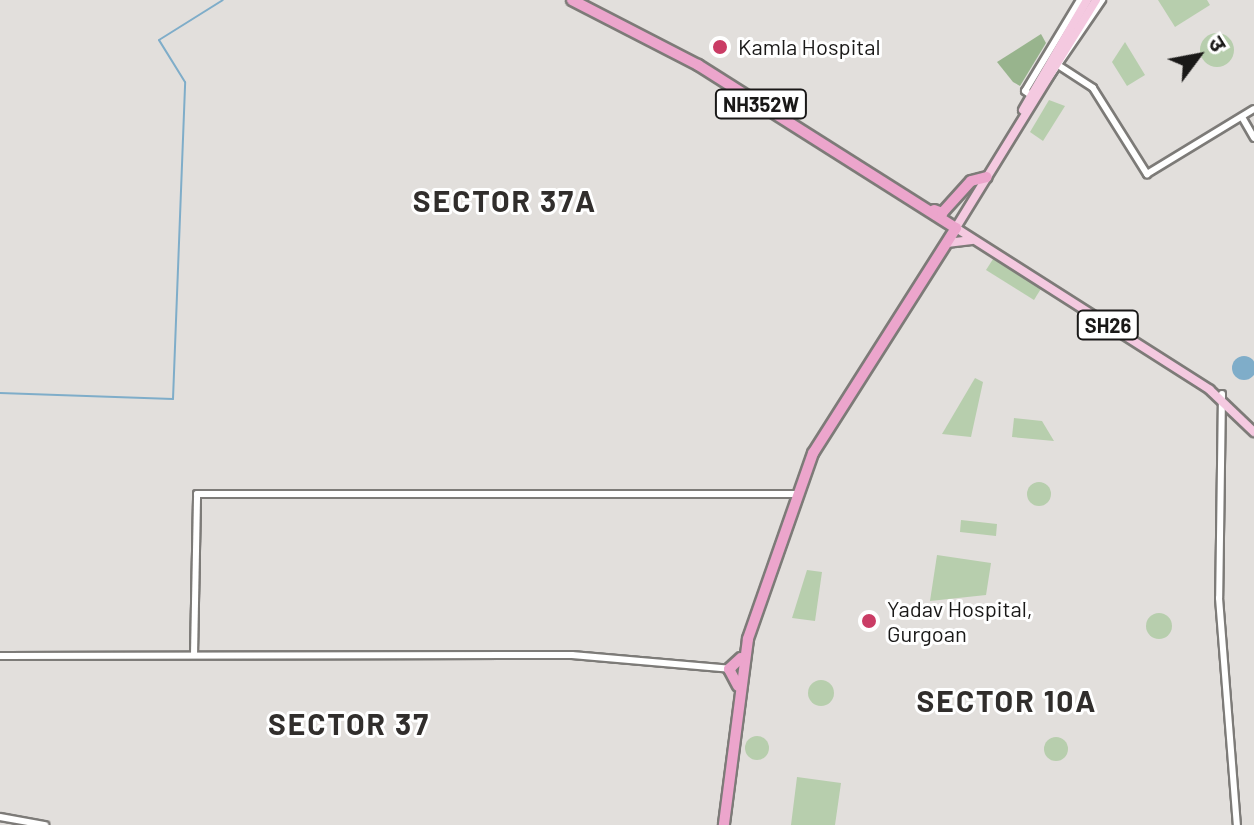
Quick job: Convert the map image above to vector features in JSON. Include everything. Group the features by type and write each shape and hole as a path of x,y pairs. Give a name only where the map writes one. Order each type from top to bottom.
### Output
{"highway":[{"name":"NH352W","path":"572,0 698,65 952,223"},
{"name":"NH352W","path":"582,0 712,66 952,223"},
{"path":"722,825 737,671 796,494 838,408 947,243 955,200 985,177"},
{"path":"722,825 738,686 737,671 754,613 813,453 952,223"}],"main road":[{"path":"952,223 972,202 1087,0"},
{"path":"1032,97 1099,0"},
{"path":"952,223 985,177"},
{"name":"SH26","path":"952,223 973,240 1222,397 1254,432"},
{"name":"SH26","path":"952,223 1222,397 1254,425"},
{"path":"947,243 973,240"}],"street":[{"path":"1032,97 1080,0"},
{"path":"1032,97 1061,67 1099,0"},
{"path":"1061,67 1093,88 1145,173 1254,109"},
{"path":"1242,117 1254,138"},
{"path":"1222,397 1219,598 1237,825"},
{"path":"194,655 197,494 796,494"},
{"path":"0,656 572,655 737,671"},
{"path":"0,817 45,825"}],"green space":[{"path":"1158,0 1207,0 1210,5 1175,27"},
{"path":"1217,33 1229,38 1234,50 1229,62 1217,67 1205,62 1200,50 1205,38"},
{"path":"1041,34 1046,43 1020,86 997,62"},
{"path":"1125,42 1145,75 1127,86 1112,62"},
{"path":"1049,100 1065,106 1043,141 1030,132"},
{"path":"995,256 1042,287 1034,300 986,270"},
{"path":"975,378 983,382 971,437 942,434"},
{"path":"1014,418 1042,421 1054,441 1012,437"},
{"path":"1039,482 1048,485 1051,494 1048,503 1039,506 1030,503 1027,494 1030,485"},
{"path":"961,520 997,524 996,536 960,532"},
{"path":"937,555 991,563 986,595 930,601"},
{"path":"807,570 822,572 815,621 792,618"},
{"path":"1159,613 1168,617 1172,626 1168,635 1159,639 1150,635 1146,626 1150,617"},
{"path":"821,680 830,684 834,693 830,702 821,706 812,702 808,693 812,684"},
{"path":"757,736 768,743 769,748 762,759 757,760 746,753 745,748 752,737"},
{"path":"1056,737 1065,740 1068,749 1065,758 1056,761 1047,758 1044,749 1047,740"},
{"path":"797,777 841,783 835,825 791,825"}],"water":[{"path":"1244,356 1252,360 1256,368 1252,376 1244,380 1236,376 1232,368 1236,360"}],"waterway":[{"path":"0,393 173,399 185,82 159,40 223,0"}],"place":[{"name":"Kamla Hospital","path":"720,47"},
{"name":"Yadav Hospital, Gurgoan","path":"869,621"}],"district":[{"name":"SECTOR 37A","path":"505,200"},
{"name":"SECTOR 10A","path":"1007,700"},
{"name":"SECTOR 37","path":"349,723"}]}
